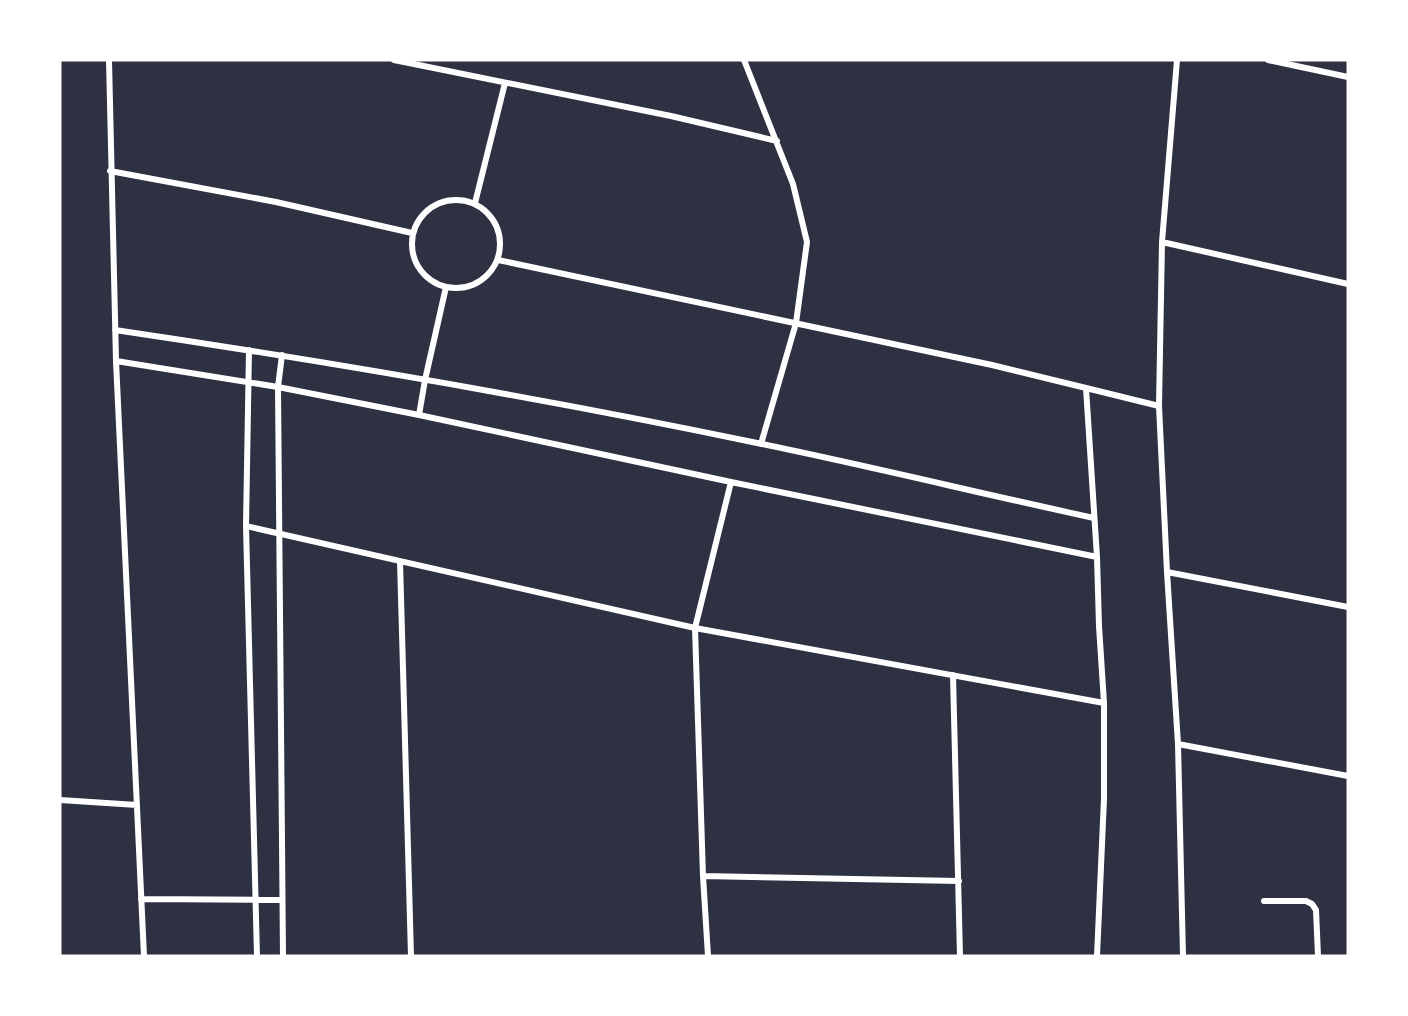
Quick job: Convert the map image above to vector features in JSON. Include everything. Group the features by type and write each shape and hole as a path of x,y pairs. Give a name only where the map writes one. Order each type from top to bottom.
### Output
{"street":[{"path":"109,60 116,361 144,956"},
{"path":"394,60 671,116 777,141"},
{"path":"744,60 793,183 807,242 796,323 761,444"},
{"path":"1176,60 1162,242 1160,406 1167,572 1178,744 1183,956"},
{"path":"1268,60 1348,78"},
{"path":"475,203 505,83"},
{"path":"110,171 276,202 412,233"},
{"path":"460,199 475,203 489,213 498,227 501,244 498,260 486,277 467,287 446,287 432,282 414,261 411,247 412,233 419,218 430,207 444,200 460,199"},
{"path":"1162,242 1348,284"},
{"path":"498,260 992,365 1160,406"},
{"path":"419,415 446,287"},
{"path":"115,330 282,355 425,380 761,444 1094,518"},
{"path":"249,350 246,526 257,956"},
{"path":"282,355 278,387 283,956"},
{"path":"116,361 278,387 419,415 1097,557"},
{"path":"1086,388 1104,703 1104,799 1097,956"},
{"path":"708,956 703,876 695,628 731,482"},
{"path":"246,526 695,628 1104,703"},
{"path":"400,561 411,956"},
{"path":"1167,572 1348,607"},
{"path":"953,675 960,956"},
{"path":"1178,744 1348,776"},
{"path":"60,800 137,805"},
{"path":"703,876 959,881"},
{"path":"141,899 282,900"},
{"path":"1264,902 1312,904 1316,910 1318,956"}]}
